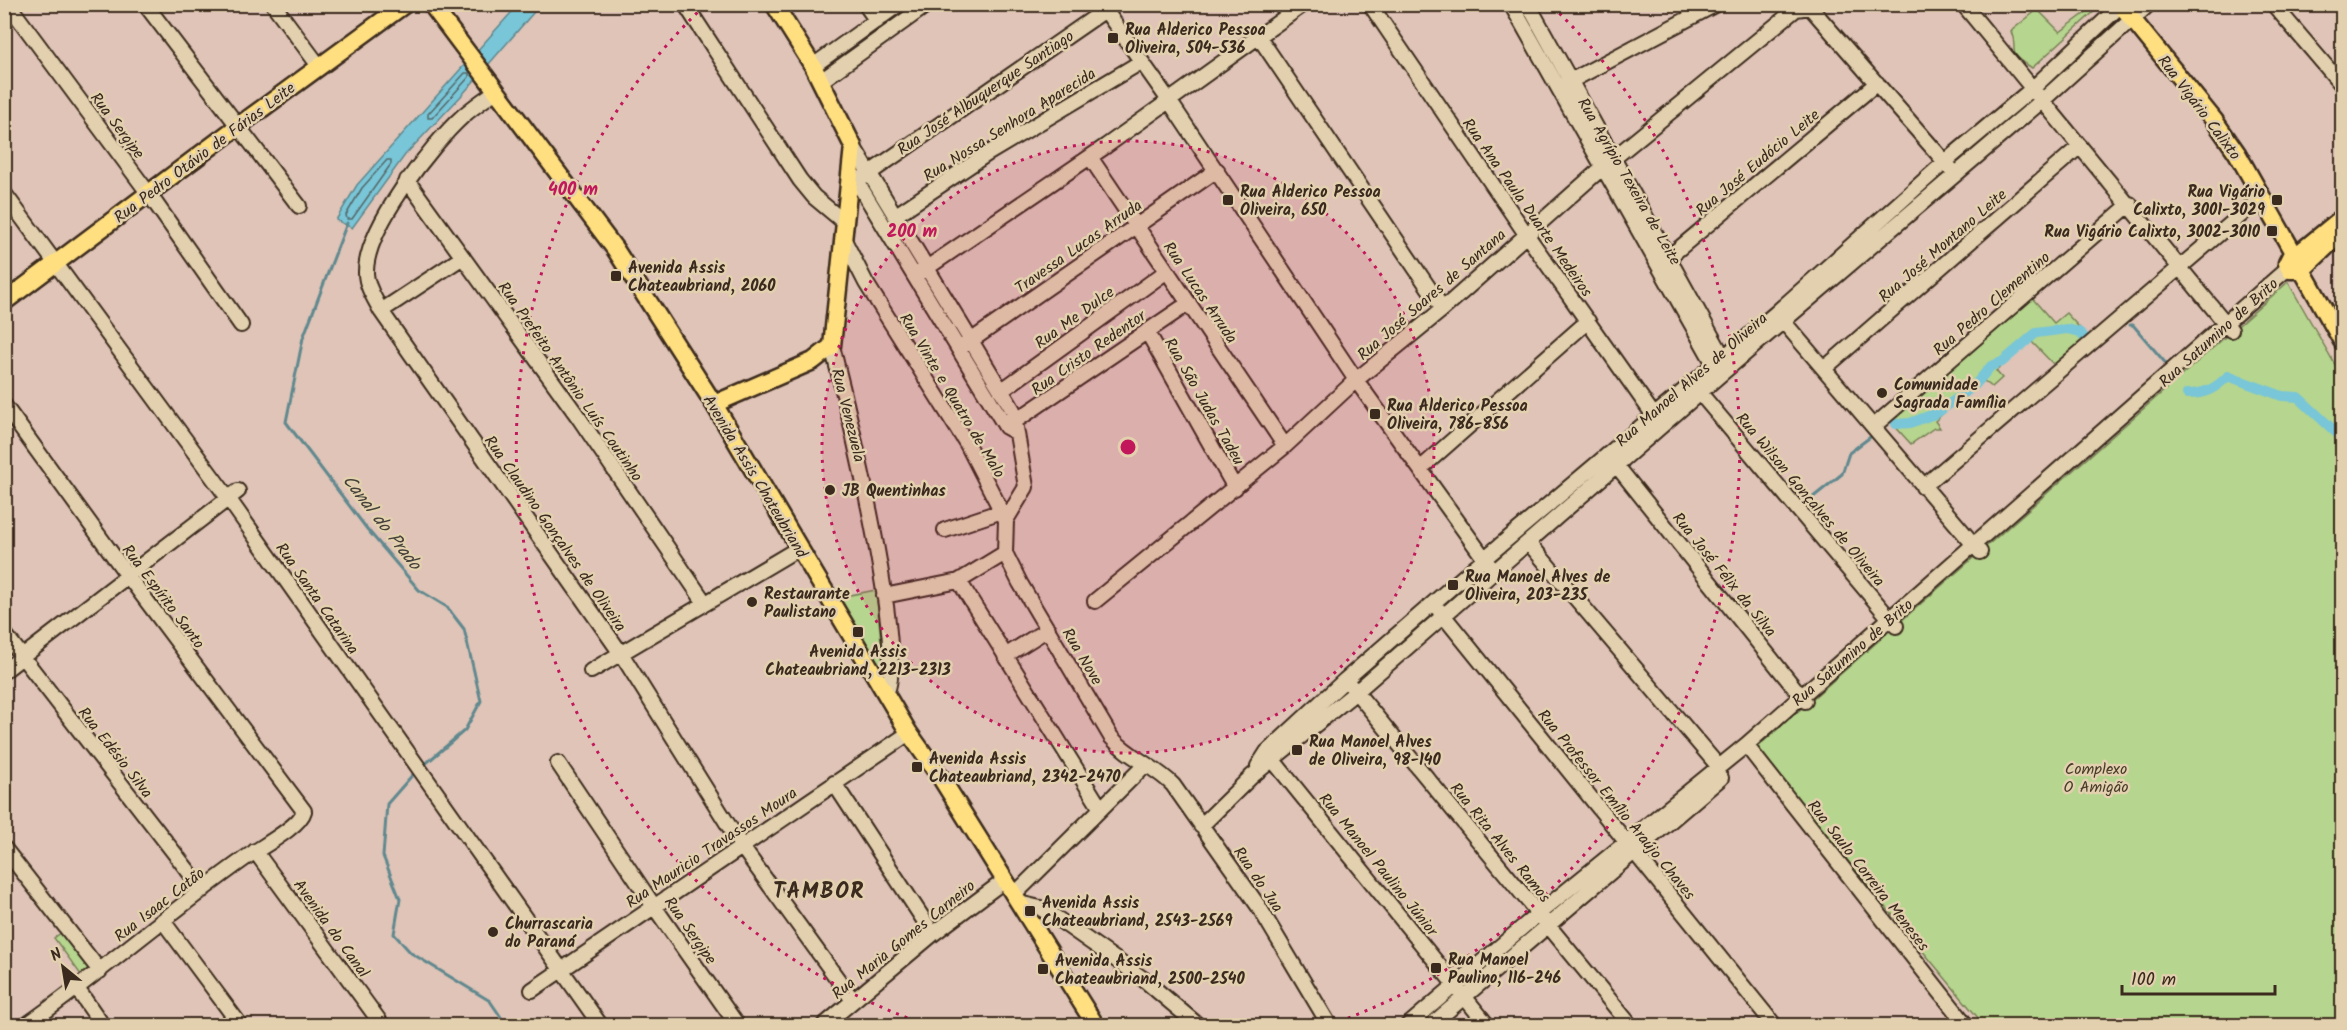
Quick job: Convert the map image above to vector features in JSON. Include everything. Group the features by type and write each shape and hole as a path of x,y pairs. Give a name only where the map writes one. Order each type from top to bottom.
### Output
{"main road":[{"name":"Rua Pedro Otávio de Fárias Leite","path":"4,302 405,4"},
{"name":"Avenida Assis Chateubriand","path":"431,4 615,249 714,404 909,733 941,778 1096,1026"},
{"path":"774,4 813,66 854,146 855,177"},
{"name":"Rua Vigário Calixto","path":"2121,5 2214,120 2237,153 2297,264 2343,341"},
{"name":"Rua Venezuela","path":"832,346 843,230 855,177"},
{"name":"Rua Satumino de Brito","path":"2297,264 2343,218"},
{"name":"Rua Satumino de Brito","path":"2297,264 2343,232"},
{"path":"714,404 813,361 832,346"}],"street":[{"name":"Rua Sergipe","path":"8,4 149,194 241,325"},
{"path":"145,4 299,206"},
{"path":"273,4 319,66"},
{"path":"685,4 800,180 843,230"},
{"path":"865,4 877,21"},
{"path":"813,66 899,4"},
{"path":"821,81 928,4"},
{"path":"915,276 1090,157 1168,99 1304,4"},
{"name":"Rua Ana Paula Duarte Medeiros","path":"1370,4 1526,234 1658,420"},
{"name":"Rua Agrípio Texeira de Leite","path":"1511,4 1563,84 1721,366"},
{"name":"Rua Agrípio Texeira de Leite","path":"1528,4 1563,84"},
{"path":"1563,84 1716,4"},
{"path":"1963,4 2130,204 2229,328"},
{"name":"Rua Manoel Alves de Oliveira","path":"1201,826 1345,680 1433,603 1485,558 1658,420 1779,317 2042,101 2135,22 2149,4"},
{"path":"2273,4 2343,85"},
{"name":"Rua Manoel Alves de Oliveira","path":"1779,317 1945,162 2032,89 2121,5"},
{"path":"1812,6 1954,173"},
{"name":"Rua José Soares de Santana","path":"1095,601 1285,446 1356,380 1443,309 1608,162 1790,12 1812,6"},
{"path":"1107,7 1141,62 1217,170 1356,380 1494,571"},
{"name":"Rua José Albuquerque Santiago","path":"855,177 869,172 1107,7"},
{"path":"1259,37 1443,309"},
{"name":"Rua Nossa Senhora Aparecida","path":"896,215 987,154 1141,62"},
{"name":"Rua José Eudócio Leite","path":"1664,262 1877,83"},
{"name":"Rua Claudino Gonçalves de Oliveira","path":"494,87 464,116 407,180 388,212 366,267 369,288 381,311 621,654 742,847 852,999"},
{"path":"1992,122 2003,133"},
{"path":"854,146 1002,391 1013,427"},
{"name":"Rua José Montano Leite","path":"1825,368 2080,146"},
{"name":"Rua Lucas Arruda","path":"1090,157 1285,446"},
{"name":"Travessa Lucas Arruda","path":"958,349 1217,170"},
{"path":"855,177 958,349 1013,427"},
{"name":"Rua Prefeito Antônio Luís Coutinho","path":"407,180 579,418 705,603"},
{"name":"Rua Santa Catarina","path":"4,193 233,495 601,1026"},
{"path":"1923,487 2262,196"},
{"name":"Rua Pedro Clementino","path":"1874,426 2130,204"},
{"name":"Rua Vinte e Quatro de Malo","path":"843,230 872,292 967,444 1004,515 1026,487 1013,427"},
{"path":"381,311 463,257"},
{"name":"Rua Satumino de Brito","path":"1407,1026 1538,914 1630,847 1748,748 2229,328 2297,264"},
{"name":"Rua Me Dulce","path":"1002,391 1167,271"},
{"name":"Rua Cristo Redentor","path":"1013,427 1189,303"},
{"path":"1779,317 1978,549"},
{"path":"1420,470 1587,321"},
{"name":"Rua São Judas Tadeu","path":"1147,331 1235,488"},
{"name":"Rua Venezuela","path":"832,346 860,461 884,596 891,676 886,693"},
{"name":"Rua Manoel Alves de Oliveira","path":"1270,756 1356,692 1617,466 1658,420 1700,393 1721,366"},
{"name":"Rua Wilson Gonçalves de Oliveira","path":"1700,393 1893,622"},
{"name":"Rua Espírito Santo","path":"4,405 128,576 301,805"},
{"name":"Rua José Félix da Silva","path":"1617,466 1804,699"},
{"path":"4,671 24,658 233,495"},
{"path":"884,596 960,581 1005,553 1004,515 945,530"},
{"path":"1528,542 1719,767"},
{"path":"591,671 799,548"},
{"name":"Rua Nove","path":"1005,553 1111,736 1131,757 1144,765"},
{"path":"960,581 1101,809"},
{"name":"Rua Professor Emílio Araújo Chaves","path":"1433,603 1775,1026"},
{"path":"1005,656 1048,629"},
{"name":"Rua Edésio Silva","path":"4,633 203,890"},
{"name":"Rua Rita Alves Ramos","path":"1345,680 1631,1026"},
{"name":"Rua Mauricio Travassos Moura","path":"532,990 653,905 909,733"},
{"name":"Rua Satumino de Brito","path":"1431,1026 1548,925 1719,767 1748,748"},
{"name":"Rua Saulo Correira Meneses","path":"1748,748 1965,1025"},
{"name":"Rua Manoel Paulino Júnior","path":"1270,756 1488,1026"},
{"name":"Rua Sergipe","path":"558,763 653,905 738,1026"},
{"path":"1144,765 1017,899 1055,916 1142,978 1199,1026"},
{"name":"Rua do Jua","path":"1144,765 1159,772 1173,785 1259,907 1330,1026"},
{"path":"834,783 933,934"},
{"name":"Rua Isaac Catão","path":"25,1026 78,990 203,890 300,819 304,813 301,805"},
{"path":"4,848 100,971"},
{"name":"Avenida do Canal","path":"255,851 382,1026"},
{"name":"Rua Maria Gomes Carneiro","path":"823,1026 852,999 933,934 1005,880"},
{"path":"163,921 241,1026"},
{"path":"78,990 103,1026"}],"green space":[{"path":"905,5 923,5 822,77 817,66"},
{"path":"2033,5 2043,5 2038,10 2060,32 2088,11 2085,5 2093,5 2097,9 2032,68 2015,54 2011,31 2037,10"},
{"name":"Complexo O Amigão","path":"2288,282 2342,377 2342,1025 1984,1025 1755,749"},
{"path":"2032,298 2054,323 2066,313 2089,338 2056,367 2031,341 1996,371 2002,378 1992,387 1984,381 1966,397 1962,396 1935,421 1940,428 1934,428 1911,444 1891,422"},
{"path":"876,590 884,672 835,598"},
{"path":"65,930 95,969 84,979 54,938"}],"water":[{"path":"518,5 540,5 462,95 405,155 352,228 336,220 357,185"}],"waterway":[{"name":"Canal do Prado","path":"347,223 303,338 286,422 367,529 419,590 447,607 464,629 481,701 465,730 423,766"},
{"path":"2130,325 2133,325 2168,366"},
{"path":"1896,424 1910,423 1937,413 1975,385 1991,366 2002,362 2036,333 2067,329 2079,332 2084,337"},
{"path":"2187,394 2209,390 2228,376 2282,396 2298,397 2342,438"},
{"path":"1812,498 1842,474 1849,453 1873,435"},
{"name":"Canal do Prado","path":"415,772 387,804 383,856 400,899 394,934 411,953 490,1001 507,1026"}],"place":[{"name":"Rua Alderico Pessoa Oliveira, 504-536","path":"1113,38"},
{"name":"Rua Alderico Pessoa Oliveira, 650","path":"1228,200"},
{"name":"Rua Vigário Calixto, 3001-3029","path":"2277,200"},
{"name":"Rua Vigário Calixto, 3002-3010","path":"2272,231"},
{"name":"Avenida Assis Chateaubriand, 2060","path":"616,276"},
{"name":"Comunidade Sagrada Família","path":"1882,393"},
{"name":"Rua Alderico Pessoa Oliveira, 786-856","path":"1375,414"},
{"name":"JB Quentinhas","path":"830,490"},
{"name":"Rua Manoel Alves de Oliveira, 203-235","path":"1453,585"},
{"name":"Restaurante Paulistano","path":"752,602"},
{"name":"Avenida Assis Chateaubriand, 2213-2313","path":"858,632"},
{"name":"Rua Manoel Alves de Oliveira, 98-140","path":"1297,750"},
{"name":"Avenida Assis Chateaubriand, 2342-2470","path":"917,767"},
{"name":"Avenida Assis Chateaubriand, 2543-2569","path":"1030,911"},
{"name":"Churrascaria do Paraná","path":"493,932"},
{"name":"Rua Manoel Paulino, 116-246","path":"1436,968"},
{"name":"Avenida Assis Chateaubriand, 2500-2540","path":"1043,969"}],"district":[{"name":"TAMBOR","path":"819,890"}]}
